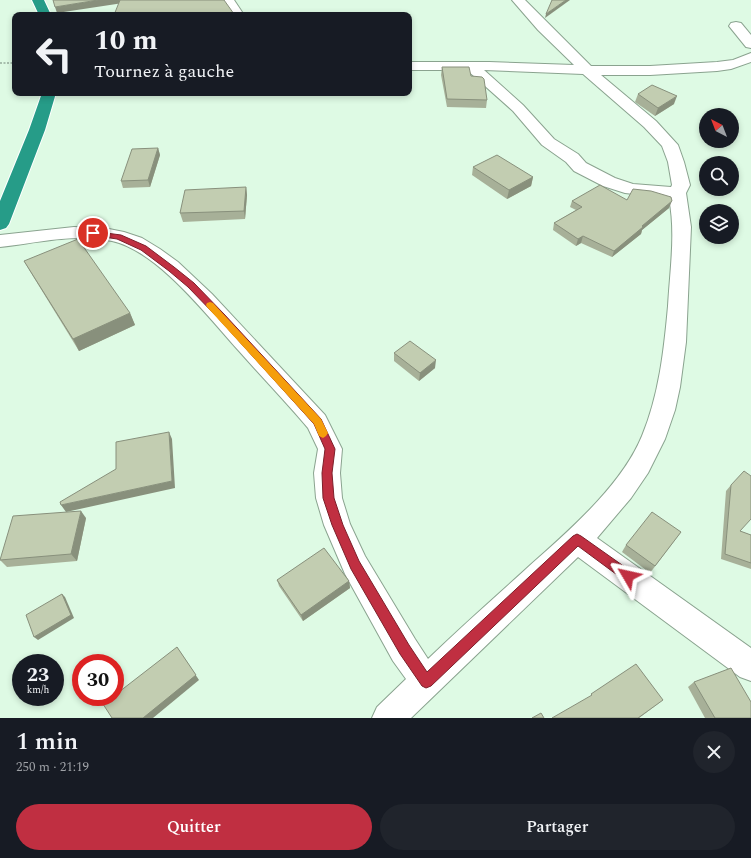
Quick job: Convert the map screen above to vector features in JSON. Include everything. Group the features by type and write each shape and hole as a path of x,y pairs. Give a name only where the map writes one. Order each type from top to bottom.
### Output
{"highway":[{"path":"38,0 44,12"},
{"path":"0,224 49,96"}],"street":[{"path":"228,0 236,12"},
{"path":"388,718 577,540 615,499 631,479 649,448 663,411 674,352 679,293 682,227 677,193 681,185 676,162 670,145 650,124 588,71 518,0"},
{"path":"736,26 751,44"},
{"path":"412,66 471,66 588,71 660,70 723,67 751,57"},
{"path":"471,66 518,108 548,142 572,158 580,167 609,182 631,189 677,193"},
{"path":"0,241 93,233 118,236 144,248 162,260 201,296 318,422 330,449 327,473 328,498 338,525 355,565 404,650 426,682"},
{"path":"577,540 751,666"}],"path":[{"path":"0,63 12,63"}],"building":[{"path":"53,0 98,0 55,7"},
{"path":"120,0 224,0 233,12 115,12"},
{"path":"552,0 566,0 546,14"},
{"path":"442,67 469,67 471,76 482,77 484,79 487,100 447,99"},
{"path":"652,85 677,96 658,108 638,94"},
{"path":"158,148 148,180 121,181 132,149"},
{"path":"497,155 533,177 509,190 473,167"},
{"path":"600,185 627,200 633,189 651,191 671,197 672,201 614,251 583,236 578,239 554,223 582,207 572,201"},
{"path":"246,187 244,211 180,213 185,190"},
{"path":"78,239 130,313 73,339 24,261"},
{"path":"410,341 436,360 420,373 394,353"},
{"path":"169,432 172,481 61,505 60,502 116,469 116,442"},
{"path":"744,471 751,476 751,519 740,531 751,535 751,563 725,554 731,485"},
{"path":"81,511 71,554 0,560 13,516"},
{"path":"652,512 681,532 655,566 626,545"},
{"path":"324,548 349,581 301,615 277,580"},
{"path":"62,594 71,615 34,637 26,615"},
{"path":"177,647 196,675 143,718 112,718 104,706 124,706 124,688"},
{"path":"636,664 663,700 638,718 552,718 592,695 591,694"},
{"path":"731,668 751,702 751,718 715,718 694,682"},
{"path":"541,713 544,718 532,718"}],"slow traffic":[{"path":"210,305 318,422 323,433"}],"route":[{"path":"93,233 118,236 144,248 162,260 191,285 221,316 318,422 330,449 327,473 328,498 338,525 355,565 404,650 426,682 577,540 628,576"}]}
